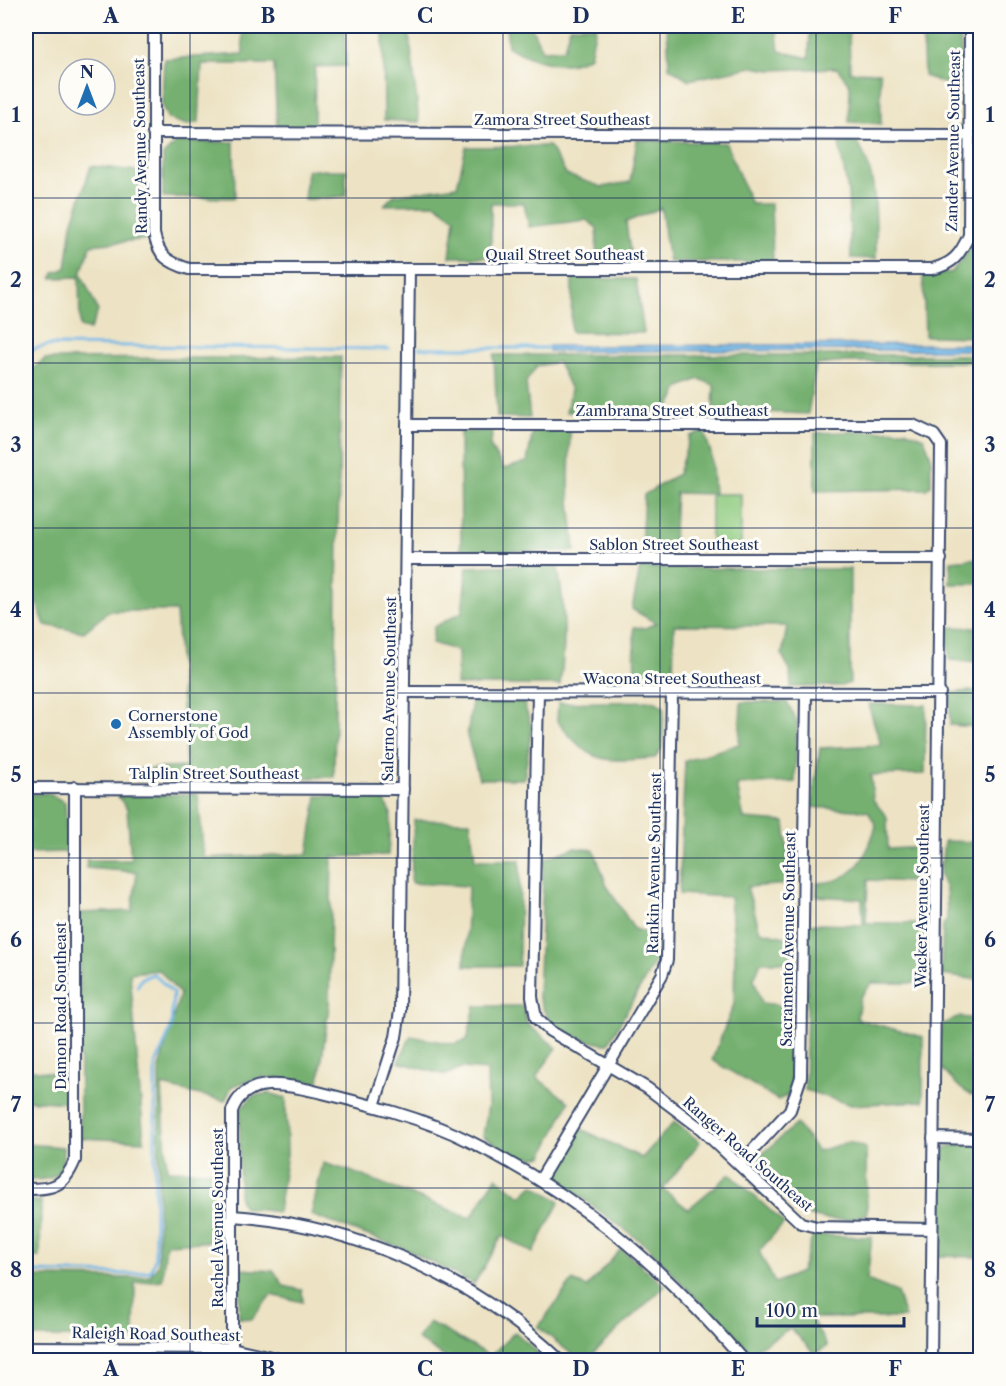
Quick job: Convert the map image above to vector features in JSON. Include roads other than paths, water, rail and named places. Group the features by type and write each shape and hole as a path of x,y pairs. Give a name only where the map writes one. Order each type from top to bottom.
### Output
{"street":[{"name":"Randy Avenue Southeast","path":"154,26 154,234 158,250 168,262"},
{"name":"Zander Avenue Southeast","path":"960,255 969,235 970,26"},
{"name":"Zamora Street Southeast","path":"153,133 970,135"},
{"name":"Quail Street Southeast","path":"168,262 189,269 932,269 948,265 960,255"},
{"name":"Salerno Avenue Southeast","path":"374,1106 396,1037 400,1011 409,269"},
{"name":"Zambrana Street Southeast","path":"407,425 913,425 934,435"},
{"name":"Wacker Avenue Southeast","path":"931,1360 942,459 941,445 934,435"},
{"name":"Sablon Street Southeast","path":"406,559 941,559"},
{"name":"Wacona Street Southeast","path":"403,692 940,693"},
{"name":"Ranger Road Southeast","path":"538,693 532,997 536,1018 550,1031 647,1088 700,1128 801,1223 817,1227 932,1229"},
{"name":"Rankin Avenue Southeast","path":"540,1180 662,975 667,960 672,693"},
{"name":"Sacramento Avenue Southeast","path":"740,1164 790,1110 801,1077 806,693"},
{"name":"Damon Road Southeast","path":"26,1189 57,1186 69,1175 75,1160 75,787"},
{"name":"Talplin Street Southeast","path":"26,788 403,789"},
{"name":"Rachel Avenue Southeast","path":"232,1348 232,1111 236,1098 243,1092 264,1085 295,1087 374,1106"},
{"path":"374,1106 467,1140 540,1180 591,1213 652,1263 703,1314 743,1360"},
{"path":"933,1138 981,1139"},
{"path":"232,1216 303,1225 393,1254 446,1279 499,1311 560,1360"},
{"name":"Raleigh Road Southeast","path":"26,1347 232,1348 284,1360"}],"water":[{"path":"980,344 980,350 549,351 549,346"}],"waterway":[{"path":"26,351 49,345 389,349"},
{"path":"419,348 552,348"},
{"path":"26,1272 132,1274 151,1271 155,1258 155,1066 171,1029 173,993 154,974 142,978 137,987"}],"place":[{"name":"Cornerstone Assembly of God","path":"116,724"}]}
